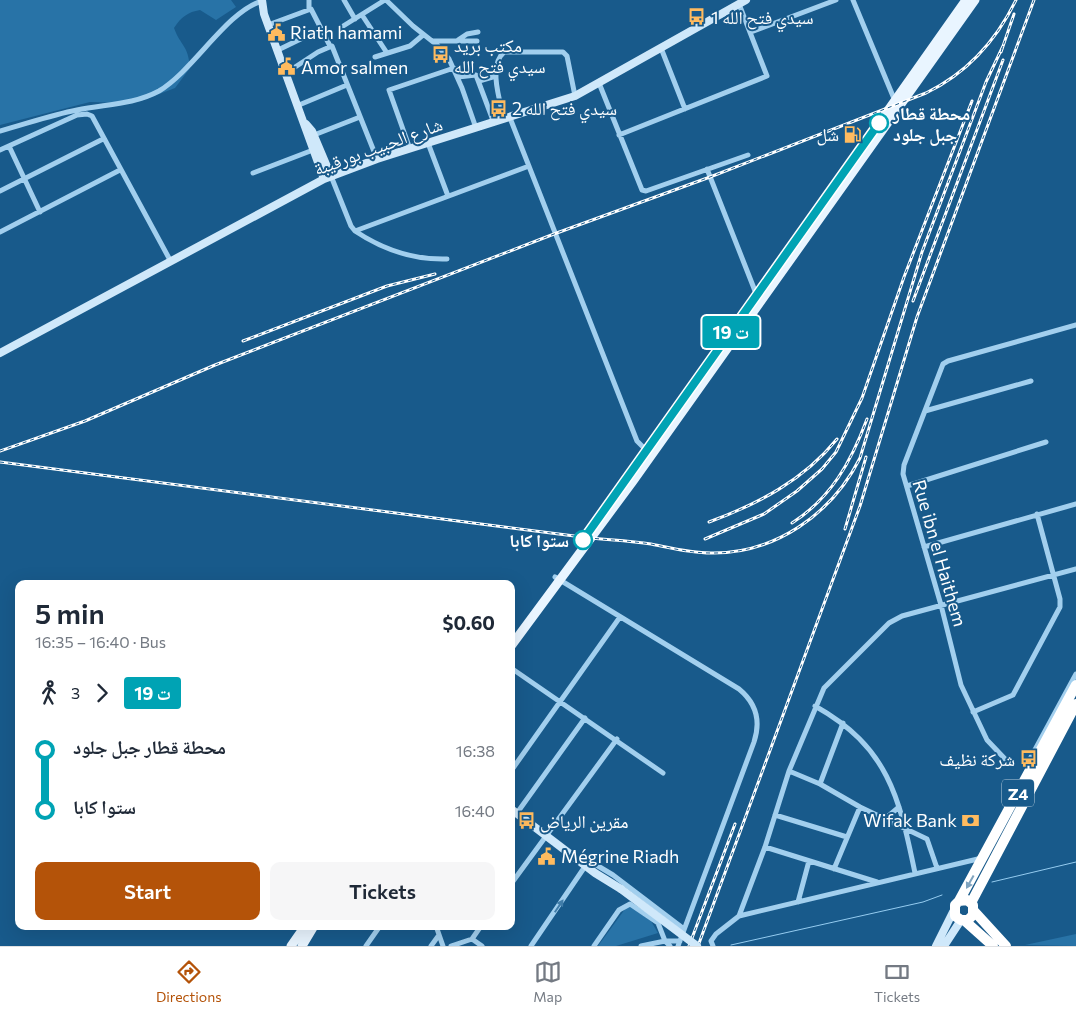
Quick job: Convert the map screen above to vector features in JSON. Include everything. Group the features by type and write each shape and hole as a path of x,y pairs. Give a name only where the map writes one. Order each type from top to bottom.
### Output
{"highway":[{"name":"Z4","path":"959,901 1076,685"},
{"name":"Z4","path":"972,907 978,888 1076,704"},
{"path":"978,888 986,924"},
{"path":"993,946 953,912 955,905 959,901 972,907 1006,946"},
{"path":"963,921 971,918 972,907"}],"main road":[{"path":"262,0 268,25 305,122 313,150 328,177"},
{"path":"759,298 966,0"},
{"path":"515,633 649,453 975,0"},
{"name":"شارع الحبيب بورقيبة","path":"0,353 170,260 328,177 377,159 575,96 743,2"},
{"path":"305,122 314,135 328,177"},
{"path":"515,640 557,578"},
{"path":"516,811 587,862 697,946"},
{"path":"936,946 953,912"},
{"path":"944,946 963,921"},
{"path":"291,946 302,930"},
{"path":"302,946 312,930"}],"street":[{"path":"0,131 79,109 120,104 157,92 174,80 236,17 248,7 262,0"},
{"path":"308,0 309,9"},
{"path":"344,0 355,19"},
{"path":"340,28 386,0 392,2 423,35 432,41 454,68 476,128"},
{"path":"751,32 836,0"},
{"path":"853,0 895,101"},
{"path":"619,135 767,76 751,32 743,2"},
{"path":"268,25 309,9"},
{"path":"309,9 313,10 330,46 333,48 377,159"},
{"path":"362,15 387,53"},
{"path":"458,40 466,34 478,32"},
{"path":"278,50 310,34"},
{"path":"375,57 410,46 423,35"},
{"path":"432,41 477,41"},
{"path":"286,73 330,46"},
{"path":"661,48 685,109"},
{"path":"575,96 567,56 561,51 504,52 498,63 496,76 507,119 529,166 637,441 649,453"},
{"path":"410,149 389,90 454,68"},
{"path":"458,77 473,74 479,80 494,123"},
{"path":"479,80 496,76"},
{"path":"599,83 642,190 646,191 748,155"},
{"path":"299,106 347,85"},
{"path":"0,150 43,128 82,113 92,116 170,260"},
{"path":"314,135 360,117"},
{"path":"0,191 103,139"},
{"path":"428,143 448,196"},
{"path":"9,146 40,212"},
{"path":"254,173 313,150"},
{"path":"355,231 529,166"},
{"path":"707,169 759,298"},
{"path":"0,232 120,170"},
{"path":"328,177 355,231 395,251 413,257 447,260"},
{"name":"Rue ibn el Haithem","path":"1007,760 987,740 961,685 942,605 903,474 904,465 945,363 1076,325"},
{"path":"925,411 1031,381"},
{"path":"907,486 1046,442"},
{"path":"924,547 1076,504"},
{"path":"973,712 1013,695 1060,607 1060,599 1037,514"},
{"path":"740,916 765,847 789,771 815,706 828,683 889,623 902,616 1076,569"},
{"path":"557,578 739,689 749,699 756,715 757,726 754,742 679,943 665,941 641,946"},
{"path":"515,765 620,617"},
{"path":"515,671 617,739 663,773"},
{"path":"713,946 711,941 714,936 740,916 984,855 988,837 1076,674"},
{"path":"815,706 843,723 877,757 892,788 906,831 915,873"},
{"path":"978,888 987,878 1076,714"},
{"path":"516,811 585,718"},
{"path":"820,784 843,723"},
{"path":"515,879 617,739"},
{"path":"789,771 820,784 860,807 886,818 906,831 929,841 937,868"},
{"path":"834,869 860,807"},
{"path":"886,818 898,807"},
{"path":"775,815 847,837"},
{"path":"765,847 877,882"},
{"path":"798,902 809,861"},
{"path":"531,946 587,862 614,876 684,928"},
{"path":"856,888 858,877"},
{"path":"594,946 619,910 630,904 658,923 665,941 670,946"},
{"path":"366,946 377,930"},
{"path":"437,930 443,946"},
{"path":"451,946 472,939 478,930"},
{"path":"431,946 439,935"},
{"path":"472,939 482,946"}],"shaded area":[{"path":"0,0 231,0 236,7 216,20 200,10 196,11 182,18 177,24 174,28 186,50 190,68 175,88 141,101 126,103 90,102 0,125"},
{"path":"628,905 651,921 658,933 616,946 598,946"},
{"path":"1076,934 1076,946 1025,945"}],"waterway":[{"path":"992,882 1076,862"},
{"path":"731,945 923,902 942,895"}],"railway":[{"path":"0,451 85,421 215,365 926,93 955,76 979,54 999,29 1016,0"},
{"path":"698,946 860,506 917,317 1034,0"},
{"path":"1001,52 1014,14"},
{"path":"0,462 590,538 651,544 696,552 735,552 779,538 799,527 834,497 860,458 922,252 986,82 1003,46"},
{"path":"913,301 1003,60"},
{"path":"705,539 764,514 797,491 822,469 836,452 862,398 904,277 972,101"},
{"path":"243,341 387,286 435,274"},
{"path":"792,523 818,502 838,478 854,450 867,419"},
{"path":"709,522 762,499 795,479 824,454 837,439"},
{"path":"845,529 866,457"},
{"path":"689,946 735,824"}],"bus line":[{"path":"583,540 879,123"}],"place":[{"name":"سيدي فتح الله 1","path":"697,17"},
{"name":"Riath hamami","path":"276,32"},
{"name":"مكتب بريد سيدي فتح الله","path":"440,55"},
{"name":"Amor salmen","path":"287,67"},
{"name":"2 سيدي فتح الله","path":"498,108"},
{"name":"محطة قطار جبل جلود","path":"879,123"},
{"name":"شل","path":"853,134"},
{"name":"ستوا كابا","path":"583,540"},
{"name":"شركة نظيف","path":"1029,759"},
{"name":"Wifak Bank","path":"971,820"},
{"name":"مقرين الرياض","path":"526,821"},
{"name":"Mégrine Riadh","path":"547,856"}]}
